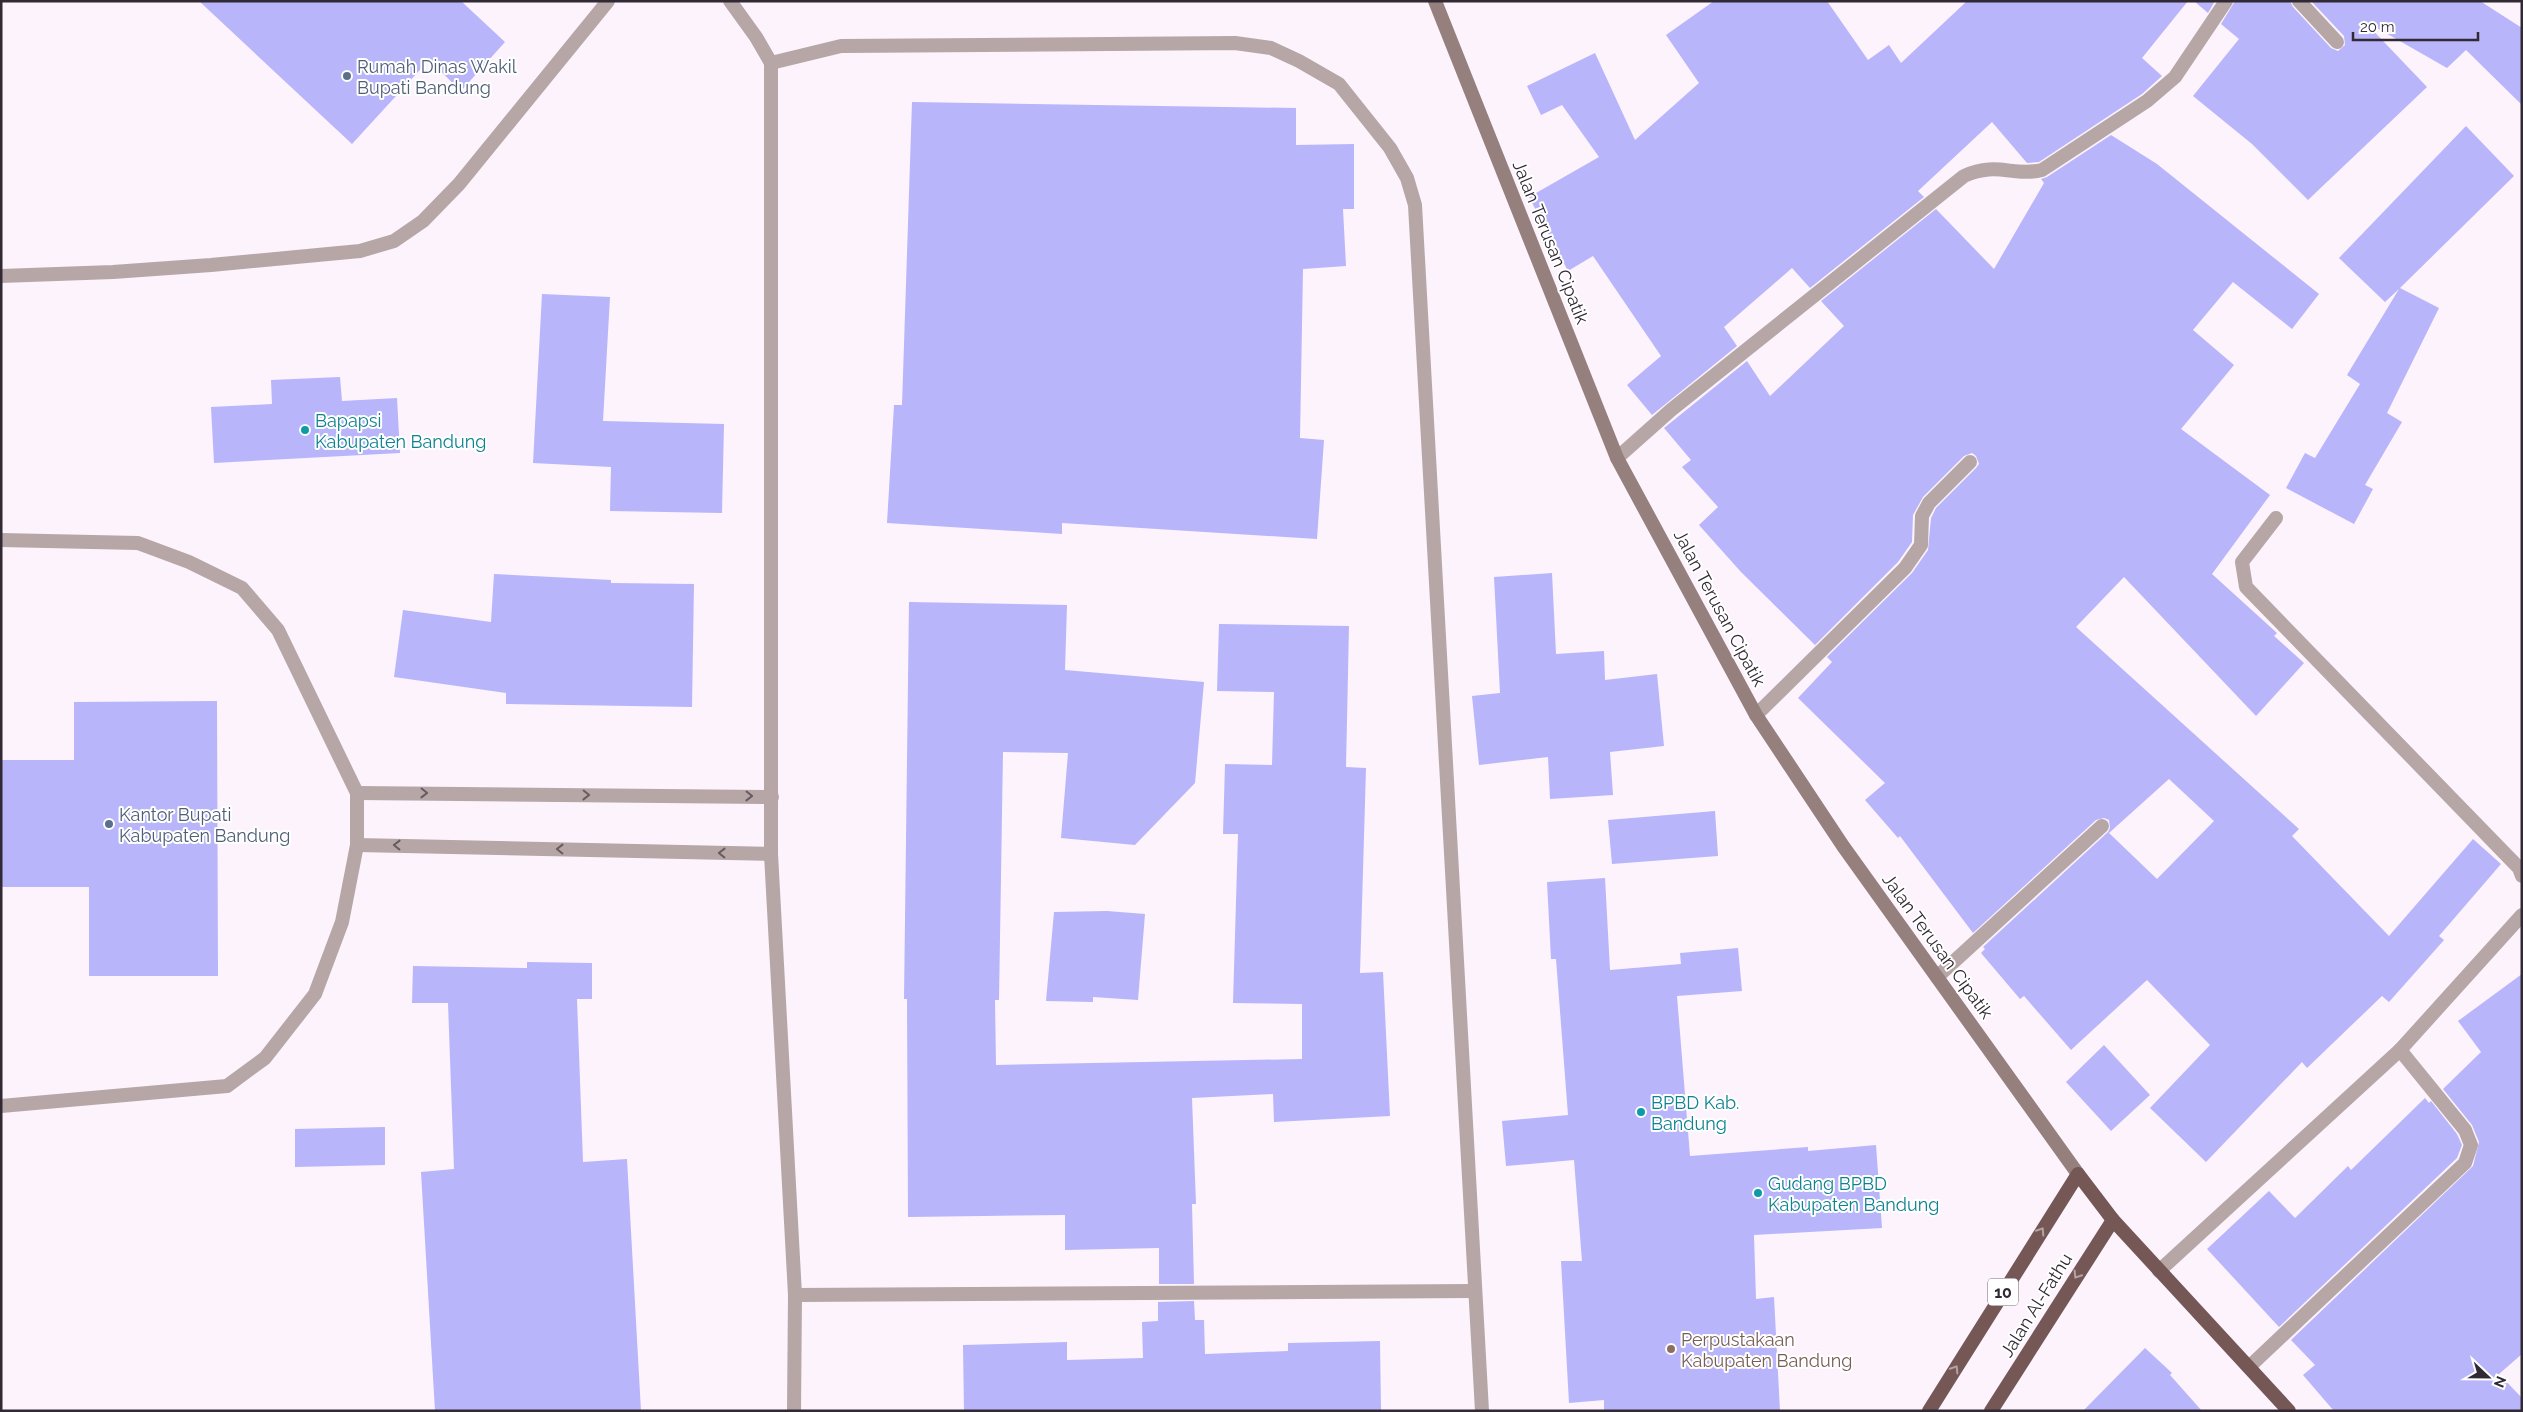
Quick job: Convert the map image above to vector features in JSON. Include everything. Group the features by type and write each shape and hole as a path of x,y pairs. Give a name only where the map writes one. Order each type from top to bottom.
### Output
{"highway":[{"path":"2078,1174 2113,1220 2289,1411"},
{"name":"Jalan Al-Fathu","path":"1929,1411 2078,1174"},
{"name":"Jalan Al-Fathu","path":"1991,1411 2113,1220"}],"main road":[{"name":"Jalan Terusan Cipatik","path":"1435,1 1618,458 1756,715 1843,846 2078,1174"}],"street":[{"path":"1,276 113,272 210,265 360,251 394,241 423,221 459,184 608,1"},
{"path":"730,1 756,37 771,63 771,854 795,1295 794,1411"},
{"path":"1618,458 1670,410 1964,176 1988,168 2033,172 2042,170 2147,101 2175,77 2226,1"},
{"path":"2299,1 2337,42"},
{"path":"771,63 841,46 1236,43 1271,48 1299,60 1339,84 1390,148 1407,178 1415,205 1482,1411"},
{"path":"1756,715 1905,568 1921,545 1922,516 1929,503 1970,462"},
{"path":"2276,518 2242,562 2246,587 2519,868 2522,876"},
{"path":"1,540 138,543 189,562 242,588 278,630 358,793 357,844 342,922 315,994 265,1058 227,1086 1,1106"},
{"path":"358,793 772,797"},
{"path":"1937,977 2102,826"},
{"path":"357,844 771,854"},
{"path":"2159,1271 2400,1050 2522,915"},
{"path":"2249,1367 2465,1163 2471,1145 2465,1130 2400,1050"},
{"path":"795,1295 1474,1291"}],"building":[{"name":"Rumah Dinas Wakil Bupati Bandung","path":"199,1 461,1 505,42 461,91 429,60 352,144"},
{"path":"1714,1 1827,1 1868,60 1889,45 1901,63 1967,1 2188,1 2142,58 2162,76 2142,94 2039,162 2027,163 1992,122 1918,191 1924,197 1810,288 1792,268 1724,327 1737,346 1652,415 1627,385 1661,356 1593,256 1568,271 1529,197 1599,157 1562,105 1541,115 1527,86 1595,53 1635,140 1699,83 1666,35"},
{"path":"2194,1 2215,1 2208,13"},
{"path":"2235,1 2290,1 2293,7 2331,48 2338,51 2345,45 2344,36 2311,1 2480,1 2522,28 2522,105 2466,50 2447,68 2363,20 2427,87 2308,200 2252,144 2193,96 2239,39 2221,24"},
{"path":"912,102 1296,108 1296,145 1354,144 1354,209 1343,209 1346,266 1303,269 1300,438 1324,440 1317,539 1062,523 1062,534 887,523 894,405 902,405"},
{"path":"2466,126 2514,176 2400,288 2439,308 2387,413 2402,422 2365,485 2373,489 2354,524 2286,488 2305,453 2315,458 2360,384 2347,375 2399,289 2385,302 2339,258"},
{"path":"2111,135 2157,164 2319,294 2292,329 2233,282 2193,330 2234,365 2181,429 2270,495 2212,574 2277,633 2274,636 2304,663 2256,716 2124,577 2076,627 2299,829 2292,836 2389,936 2473,839 2501,864 2439,936 2444,940 2389,1002 2382,996 2307,1068 2302,1062 2206,1162 2150,1108 2210,1045 2147,980 2071,1050 2024,996 2020,999 1981,953 1985,949 1983,947 2108,832 2110,828 2109,820 2104,818 2096,820 1973,933 1900,836 1898,838 1865,800 1885,783 1798,698 1832,662 1827,657 1912,573 1928,550 1931,518 1936,508 1976,468 1979,464 1976,456 1972,453 1964,456 1923,497 1913,515 1912,542 1898,562 1815,645 1741,572 1699,525 1718,507 1682,467 1691,460 1664,428 1747,361 1770,396 1844,326 1821,301 1936,209 1994,269 2044,183 2041,179","holes":["2169,779 2214,821 2157,879 2109,833"]},
{"path":"542,294 610,297 603,421 724,424 722,513 610,511 611,467 533,463"},
{"name":"Bapapsi Kabupaten Bandung","path":"340,377 342,401 397,398 400,453 214,463 211,407 272,404 271,380"},
{"path":"1552,573 1556,654 1604,651 1605,680 1657,674 1664,746 1610,752 1613,795 1550,799 1548,757 1479,765 1472,696 1500,693 1494,577"},
{"path":"494,574 611,580 611,583 694,584 692,707 506,704 506,693 394,677 403,610 491,622"},
{"path":"909,602 1067,605 1065,670 1204,682 1195,783 1135,845 1061,838 1068,753 1003,752 999,1000 995,1000 996,1065 1302,1059 1302,1004 1233,1003 1238,834 1223,834 1225,764 1272,765 1274,692 1217,691 1219,624 1349,626 1346,767 1366,768 1360,973 1383,972 1390,1116 1274,1122 1273,1094 1192,1098 1196,1204 1192,1204 1194,1284 1159,1284 1159,1248 1065,1250 1065,1215 908,1217 907,999 904,999"},
{"name":"Kantor Bupati Kabupaten Bandung","path":"217,701 218,976 89,976 89,887 1,887 1,760 74,760 74,702"},
{"path":"1715,811 1718,856 1612,864 1608,820"},
{"path":"1605,878 1610,970 1681,964 1680,953 1738,948 1742,991 1677,996 1690,1156 1808,1147 1808,1151 1876,1145 1882,1228 1754,1235 1756,1299 1774,1297 1780,1411 1604,1411 1604,1400 1569,1403 1561,1261 1582,1261 1574,1160 1506,1166 1502,1121 1568,1115 1556,959 1551,959 1547,882"},
{"path":"1107,911 1145,914 1138,1000 1093,997 1093,1002 1046,1001 1054,912"},
{"path":"527,962 592,963 592,999 577,999 583,1162 627,1159 641,1411 435,1411 421,1172 454,1169 448,1003 412,1003 413,966 527,968"},
{"path":"2522,974 2522,1354 2499,1374 2522,1398 2522,1411 2334,1411 2303,1375 2315,1365 2291,1340 2473,1166 2479,1142 2472,1125 2443,1089 2481,1052 2458,1021"},
{"path":"2104,1045 2150,1095 2111,1131 2066,1082"},
{"path":"2425,1098 2429,1103 2431,1101 2457,1134 2462,1145 2457,1158 2279,1327 2207,1249 2269,1191 2295,1218 2348,1166 2351,1170"},
{"path":"385,1127 385,1165 295,1167 295,1129"},
{"path":"1194,1301 1195,1320 1204,1320 1205,1354 1288,1351 1288,1343 1380,1341 1381,1411 964,1411 963,1345 1067,1342 1067,1360 1143,1358 1142,1322 1158,1321 1158,1302"},
{"path":"2145,1348 2172,1373 2170,1375 2202,1411 2083,1411"}],"place":[{"name":"Rumah Dinas Wakil Bupati Bandung","path":"347,76"},
{"name":"Bapapsi Kabupaten Bandung","path":"305,430"},
{"name":"Kantor Bupati Kabupaten Bandung","path":"109,824"},
{"name":"BPBD Kab. Bandung","path":"1641,1112"},
{"name":"Gudang BPBD Kabupaten Bandung","path":"1758,1193"},
{"name":"Perpustakaan Kabupaten Bandung","path":"1671,1349"}]}
